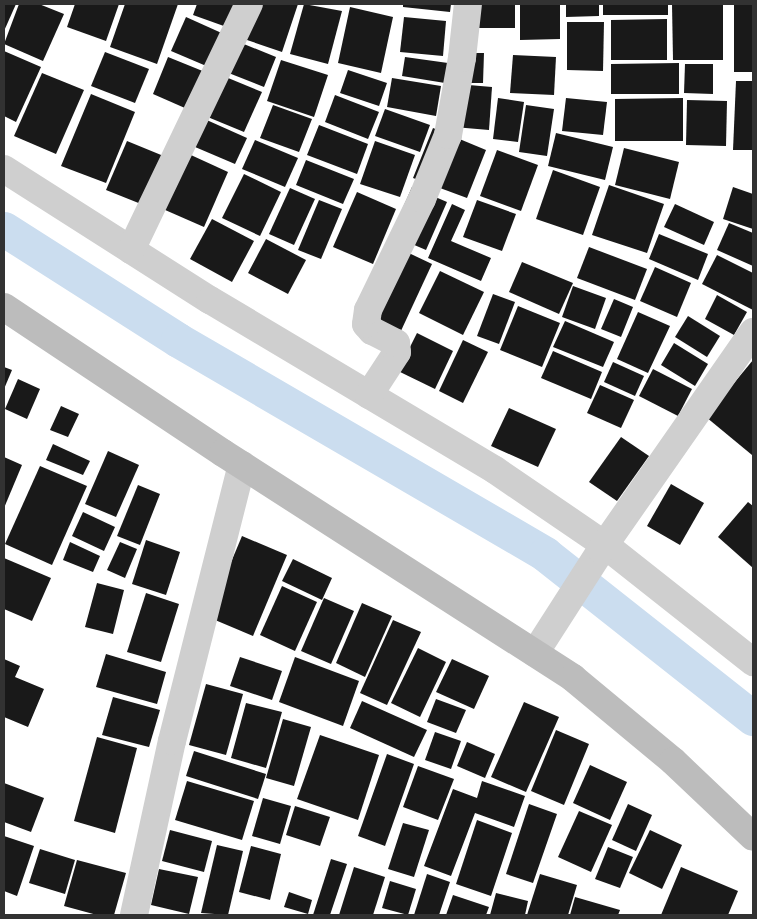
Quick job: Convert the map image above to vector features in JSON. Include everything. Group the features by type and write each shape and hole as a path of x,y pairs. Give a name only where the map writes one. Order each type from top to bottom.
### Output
{"main road":[{"path":"4,307 242,465 573,678 673,761 753,837"}],"street":[{"path":"131,250 249,4"},
{"path":"368,395 396,352 396,343 372,331 366,324 368,310 422,199 448,134 462,58 468,4"},
{"path":"4,169 131,250 368,395 495,470 603,547 753,662"},
{"path":"535,653 603,547 753,332"},
{"path":"134,915 172,741 242,465"}],"building":[{"path":"4,4 16,4 4,31"},
{"path":"19,4 39,4 64,14 43,61 4,44"},
{"path":"75,4 119,4 106,41 67,27"},
{"path":"125,4 178,4 157,64 110,47"},
{"path":"197,4 245,4 235,30 193,15"},
{"path":"253,4 298,4 282,52 241,38"},
{"path":"304,4 342,11 328,64 290,54"},
{"path":"403,4 451,4 450,12 403,7"},
{"path":"460,4 515,4 515,28 461,28"},
{"path":"520,4 560,4 560,39 520,40"},
{"path":"566,4 599,4 599,16 566,17"},
{"path":"603,4 668,4 668,15 603,15"},
{"path":"672,4 723,4 723,60 673,60"},
{"path":"734,4 753,4 753,72 734,72"},
{"path":"350,7 393,17 381,73 338,63"},
{"path":"186,17 226,35 211,68 171,51"},
{"path":"404,17 446,21 443,56 400,52"},
{"path":"667,19 667,60 611,60 611,20"},
{"path":"567,22 604,22 603,71 567,70"},
{"path":"234,40 276,57 264,87 221,70"},
{"path":"4,51 41,67 16,122 4,116"},
{"path":"105,52 149,69 135,103 91,86"},
{"path":"457,53 484,53 483,83 457,83"},
{"path":"513,55 556,57 554,95 510,93"},
{"path":"168,57 210,74 194,112 153,94"},
{"path":"405,57 448,63 445,83 402,76"},
{"path":"281,60 328,75 314,117 267,101"},
{"path":"679,63 679,94 611,94 611,64"},
{"path":"685,64 713,64 713,94 684,93"},
{"path":"348,70 387,83 379,106 340,93"},
{"path":"42,73 84,90 56,154 14,136"},
{"path":"216,73 262,92 244,132 198,113"},
{"path":"392,78 441,86 436,116 387,107"},
{"path":"736,81 753,81 753,150 733,150"},
{"path":"457,84 492,87 489,130 454,127"},
{"path":"91,94 135,112 106,183 61,166"},
{"path":"335,95 379,112 368,139 325,122"},
{"path":"498,98 524,102 518,142 493,139"},
{"path":"566,98 607,102 603,135 562,131"},
{"path":"683,98 683,141 615,141 615,99"},
{"path":"687,100 727,101 726,146 686,145"},
{"path":"273,105 312,119 299,152 260,138"},
{"path":"526,105 554,109 547,156 519,152"},
{"path":"385,109 430,125 420,152 375,136"},
{"path":"200,117 247,138 235,164 188,144"},
{"path":"319,125 368,144 357,174 307,155"},
{"path":"433,128 486,150 467,198 413,178"},
{"path":"556,133 613,147 605,180 548,166"},
{"path":"255,140 298,158 285,187 242,169"},
{"path":"127,141 166,157 146,206 106,190"},
{"path":"375,141 415,155 400,197 360,184"},
{"path":"624,148 679,162 670,199 615,185"},
{"path":"180,150 228,172 204,227 156,206"},
{"path":"497,150 538,165 521,211 480,196"},
{"path":"306,160 354,179 343,204 296,185"},
{"path":"553,170 600,187 583,235 536,219"},
{"path":"244,174 281,192 260,236 222,218"},
{"path":"609,185 664,204 647,253 592,235"},
{"path":"412,187 447,202 426,250 391,235"},
{"path":"733,187 753,194 753,229 723,219"},
{"path":"290,188 315,199 294,245 269,234"},
{"path":"357,192 396,209 373,264 333,247"},
{"path":"319,200 342,209 321,259 298,250"},
{"path":"477,200 516,214 502,251 463,237"},
{"path":"452,204 465,210 451,241 491,258 481,281 428,258"},
{"path":"675,204 714,222 704,245 664,227"},
{"path":"212,219 254,241 232,282 190,259"},
{"path":"729,223 753,233 753,266 717,250"},
{"path":"659,234 708,254 698,280 649,259"},
{"path":"266,239 306,260 288,294 248,273"},
{"path":"392,245 432,264 393,348 354,330"},
{"path":"589,247 647,269 635,300 577,278"},
{"path":"717,255 753,273 753,310 702,284"},
{"path":"522,262 573,283 559,314 509,292"},
{"path":"655,267 691,283 677,317 640,301"},
{"path":"440,271 484,292 463,335 419,313"},
{"path":"573,286 606,298 595,329 562,317"},
{"path":"493,294 515,302 499,344 477,336"},
{"path":"717,295 747,312 734,335 705,319"},
{"path":"614,299 633,307 621,337 601,329"},
{"path":"518,306 560,323 542,367 500,350"},
{"path":"638,312 670,326 648,373 617,359"},
{"path":"688,316 720,336 707,357 675,337"},
{"path":"565,321 614,342 603,367 553,347"},
{"path":"417,333 453,351 435,389 398,371"},
{"path":"463,340 488,352 463,403 439,391"},
{"path":"674,343 708,364 695,386 661,365"},
{"path":"553,351 602,372 591,399 541,378"},
{"path":"753,360 753,453 752,455 706,417"},
{"path":"613,362 644,376 635,396 604,382"},
{"path":"4,367 12,370 4,389"},
{"path":"653,369 692,389 678,416 639,396"},
{"path":"18,379 40,389 27,419 5,409"},
{"path":"600,385 634,400 621,428 587,413"},
{"path":"61,406 79,414 68,437 50,430"},
{"path":"509,408 556,429 538,467 491,446"},
{"path":"621,437 649,456 617,501 589,482"},
{"path":"53,444 90,461 83,475 46,460"},
{"path":"108,451 139,465 116,517 85,504"},
{"path":"4,457 22,465 4,508"},
{"path":"40,466 87,486 52,565 5,544"},
{"path":"671,484 704,503 680,545 647,526"},
{"path":"138,485 160,494 140,545 117,536"},
{"path":"748,502 753,506 753,568 718,537"},
{"path":"83,512 115,527 104,551 72,536"},
{"path":"242,536 287,555 253,636 208,617"},
{"path":"146,540 180,552 166,595 132,584"},
{"path":"70,542 100,556 93,572 63,560"},
{"path":"120,542 137,549 125,578 107,570"},
{"path":"4,558 51,578 32,621 4,609"},
{"path":"293,559 332,578 322,600 282,581"},
{"path":"97,583 124,590 113,634 85,627"},
{"path":"282,586 317,602 295,651 260,635"},
{"path":"146,593 179,604 161,662 127,652"},
{"path":"324,598 354,611 331,664 301,651"},
{"path":"362,603 392,616 365,677 336,663"},
{"path":"393,620 421,632 387,705 360,693"},
{"path":"418,648 446,662 420,717 391,703"},
{"path":"106,654 166,672 157,704 96,687"},
{"path":"240,657 282,671 272,700 230,686"},
{"path":"295,657 359,681 343,726 279,702"},
{"path":"4,659 20,666 15,677 44,689 28,727 4,717"},
{"path":"452,659 489,676 474,709 436,692"},
{"path":"206,684 243,694 226,755 189,745"},
{"path":"113,697 160,710 149,747 102,735"},
{"path":"436,699 466,710 456,733 427,722"},
{"path":"362,701 427,730 414,757 350,728"},
{"path":"524,702 559,717 526,792 491,777"},
{"path":"246,703 282,712 266,768 231,758"},
{"path":"283,719 311,727 294,786 266,778"},
{"path":"556,730 589,744 564,805 531,791"},
{"path":"435,732 461,741 451,769 425,760"},
{"path":"320,735 379,755 358,820 297,799"},
{"path":"97,737 137,748 115,833 74,821"},
{"path":"467,742 495,754 485,778 457,766"},
{"path":"194,751 266,774 258,799 186,776"},
{"path":"387,754 414,764 385,846 358,836"},
{"path":"590,765 627,782 610,820 573,803"},
{"path":"418,766 454,779 438,820 403,807"},
{"path":"187,781 254,801 242,840 175,820"},
{"path":"482,781 525,796 514,827 475,813 451,876 424,866 453,789 477,798"},
{"path":"4,783 44,798 31,832 4,822"},
{"path":"263,798 291,806 280,844 252,836"},
{"path":"529,804 557,814 533,883 506,874"},
{"path":"628,804 652,815 636,851 612,840"},
{"path":"295,806 330,817 320,846 286,835"},
{"path":"579,811 612,825 591,872 558,857"},
{"path":"477,820 512,833 491,896 456,884"},
{"path":"403,823 429,830 414,877 388,869"},
{"path":"170,830 212,841 204,872 162,861"},
{"path":"650,830 682,845 662,889 629,873"},
{"path":"4,836 34,846 17,896 4,891"},
{"path":"217,845 243,851 228,915 201,913"},
{"path":"251,846 281,854 270,900 239,892"},
{"path":"608,847 633,857 620,888 595,879"},
{"path":"40,849 75,860 65,894 29,883"},
{"path":"331,859 347,864 330,915 313,915"},
{"path":"77,860 126,873 114,915 97,915 64,906"},
{"path":"354,867 385,877 373,915 339,915"},
{"path":"681,867 738,891 728,915 661,915"},
{"path":"159,869 198,877 189,914 151,905"},
{"path":"427,874 450,882 439,915 414,915"},
{"path":"540,874 577,885 568,915 527,915"},
{"path":"390,881 416,889 408,915 382,908"},
{"path":"289,892 312,900 308,914 284,907"},
{"path":"496,893 528,901 525,915 490,915"},
{"path":"453,895 489,907 486,915 446,915"},
{"path":"575,897 620,910 618,915 570,915"}],"waterway":[{"path":"4,229 178,340 545,554 753,718"}]}
